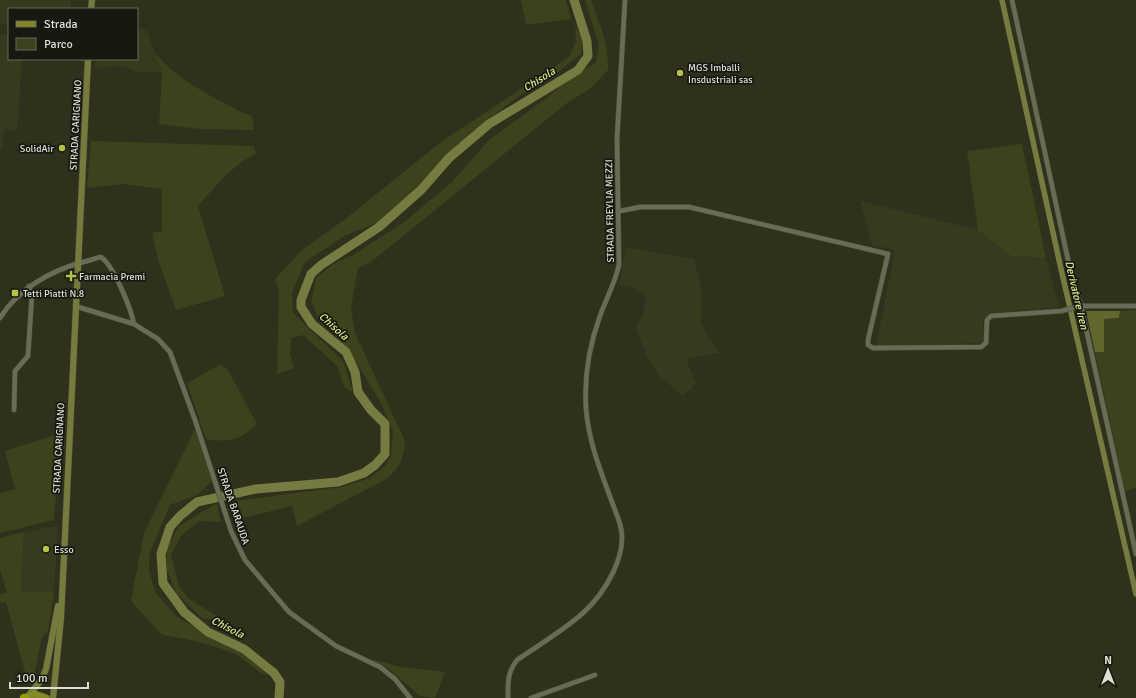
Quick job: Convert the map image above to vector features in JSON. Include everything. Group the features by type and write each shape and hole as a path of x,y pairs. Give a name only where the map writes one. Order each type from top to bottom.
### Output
{"main road":[{"name":"STRADA CARIGNANO","path":"61,590 88,60"},
{"path":"26,697 42,679 46,669 61,590"},
{"path":"53,698 61,618 61,590"},
{"path":"26,697 40,695 46,698"}],"street":[{"name":"STRADA FREYLIA MEZZI","path":"508,698 508,676 510,669 517,660 584,612 610,577 622,551 620,526 596,459 588,427 586,389 590,349 600,315 616,281 619,265 620,211 617,139 625,0"},
{"path":"1012,0 1070,270 1081,306 1136,554"},
{"path":"620,211 640,208 689,208 888,254 868,340 868,346 873,348 981,347 986,343 987,320 991,316 1061,311 1081,306 1136,306"},
{"path":"0,318 8,306 30,286 50,274 101,257 105,260 132,311 134,324"},
{"path":"14,410 15,371 28,356 32,294 30,286"},
{"name":"STRADA BARAUDA","path":"76,306 134,324 158,339 170,352 214,475 231,531 245,560 289,612 336,646 380,667 395,679 409,698"},
{"path":"531,698 595,675"}],"shaded area":[{"path":"0,0 71,0 71,8 8,8 8,25 0,24"},
{"path":"138,27 147,31 162,72 137,72 125,67 105,67 98,70 95,66 95,60 138,60"},
{"path":"0,34 8,35 8,60 22,60 17,131 4,129 2,149 0,149"},
{"path":"860,201 978,230 1011,256 1046,258 1059,307 991,313 983,318 983,343 876,346 895,250 872,245"},
{"path":"626,247 694,259 702,291 701,322 708,337 721,353 686,359 696,383 683,396 659,376 647,357 636,328 642,316 646,298 637,289 619,284"},
{"path":"57,526 54,592 21,592 24,532"}],"green space":[{"path":"521,0 566,0 571,19 526,25"},
{"path":"585,0 591,0 601,26 607,52 608,70 591,88 567,103 371,262 358,268 351,308 355,333 405,441 399,466 388,478 297,526 292,506 234,520 227,502 342,487 370,478 385,466 391,455 393,431 381,403 359,367 340,340 319,320 311,302 316,278 333,264 353,255 404,222 451,183 489,140 548,97 564,83 596,62 599,45"},
{"path":"575,27 582,36 581,54 557,73 513,100 468,137 397,207 377,223 346,235 305,262 292,293 293,313 343,361 353,392 345,388 337,366 303,335 291,338 290,353 294,368 277,374 279,291 275,279 302,250 344,220 441,142 569,57 576,41"},
{"path":"155,53 174,72 185,80 243,113 252,116 254,130 199,129 159,124 162,72"},
{"path":"91,141 254,146 256,154 231,170 198,206 225,296 176,310 158,260 152,233 162,231 162,189 124,184 87,188"},
{"path":"1022,144 1046,258 1011,256 978,230 967,151"},
{"path":"1136,310 1136,487 1125,492 1095,352 1104,351 1104,319 1119,318 1120,311"},
{"path":"1086,311 1120,311 1119,318 1104,319 1104,352 1095,352"},
{"path":"221,364 228,370 257,424 239,437 221,441 206,439 187,383"},
{"path":"196,427 212,481 197,495 170,505 149,555 149,570 155,592 178,618 242,651 268,675 263,674 241,657 228,651 200,642 162,635 131,601 144,533"},
{"path":"61,433 54,520 0,533 0,493 15,489 5,451"},
{"path":"217,503 221,522 199,521 181,536 171,555 179,587 189,599 229,623 202,618 176,593 166,568 167,548 179,526"},
{"path":"24,532 21,591 54,592 48,631 42,637 35,672 28,683 6,602 0,603 0,594 7,593 0,570 0,538"},
{"path":"371,659 401,667 445,672 435,698 420,696 389,669"}],"waterway":[{"name":"Chisola","path":"279,698 280,682 274,673 244,649 208,632 184,612 163,583 161,554 170,527 180,516 197,502 256,489 338,482 364,473 375,465 385,454 385,424 371,410 358,392 355,372 346,352 312,324 301,307 301,300 311,274 321,265 379,227 421,190 449,158 489,124 578,70 588,56 587,41 574,0"},
{"name":"Derivatore Iren","path":"1002,0 1061,269 1136,594"}],"place":[{"name":"MGS Imballi Insdustriali sas","path":"680,73"},
{"name":"SolidAir","path":"62,148"},
{"name":"Farmacia Premi","path":"71,276"},
{"name":"Tetti Piatti N.8","path":"15,293"},
{"name":"Esso","path":"46,549"}]}
